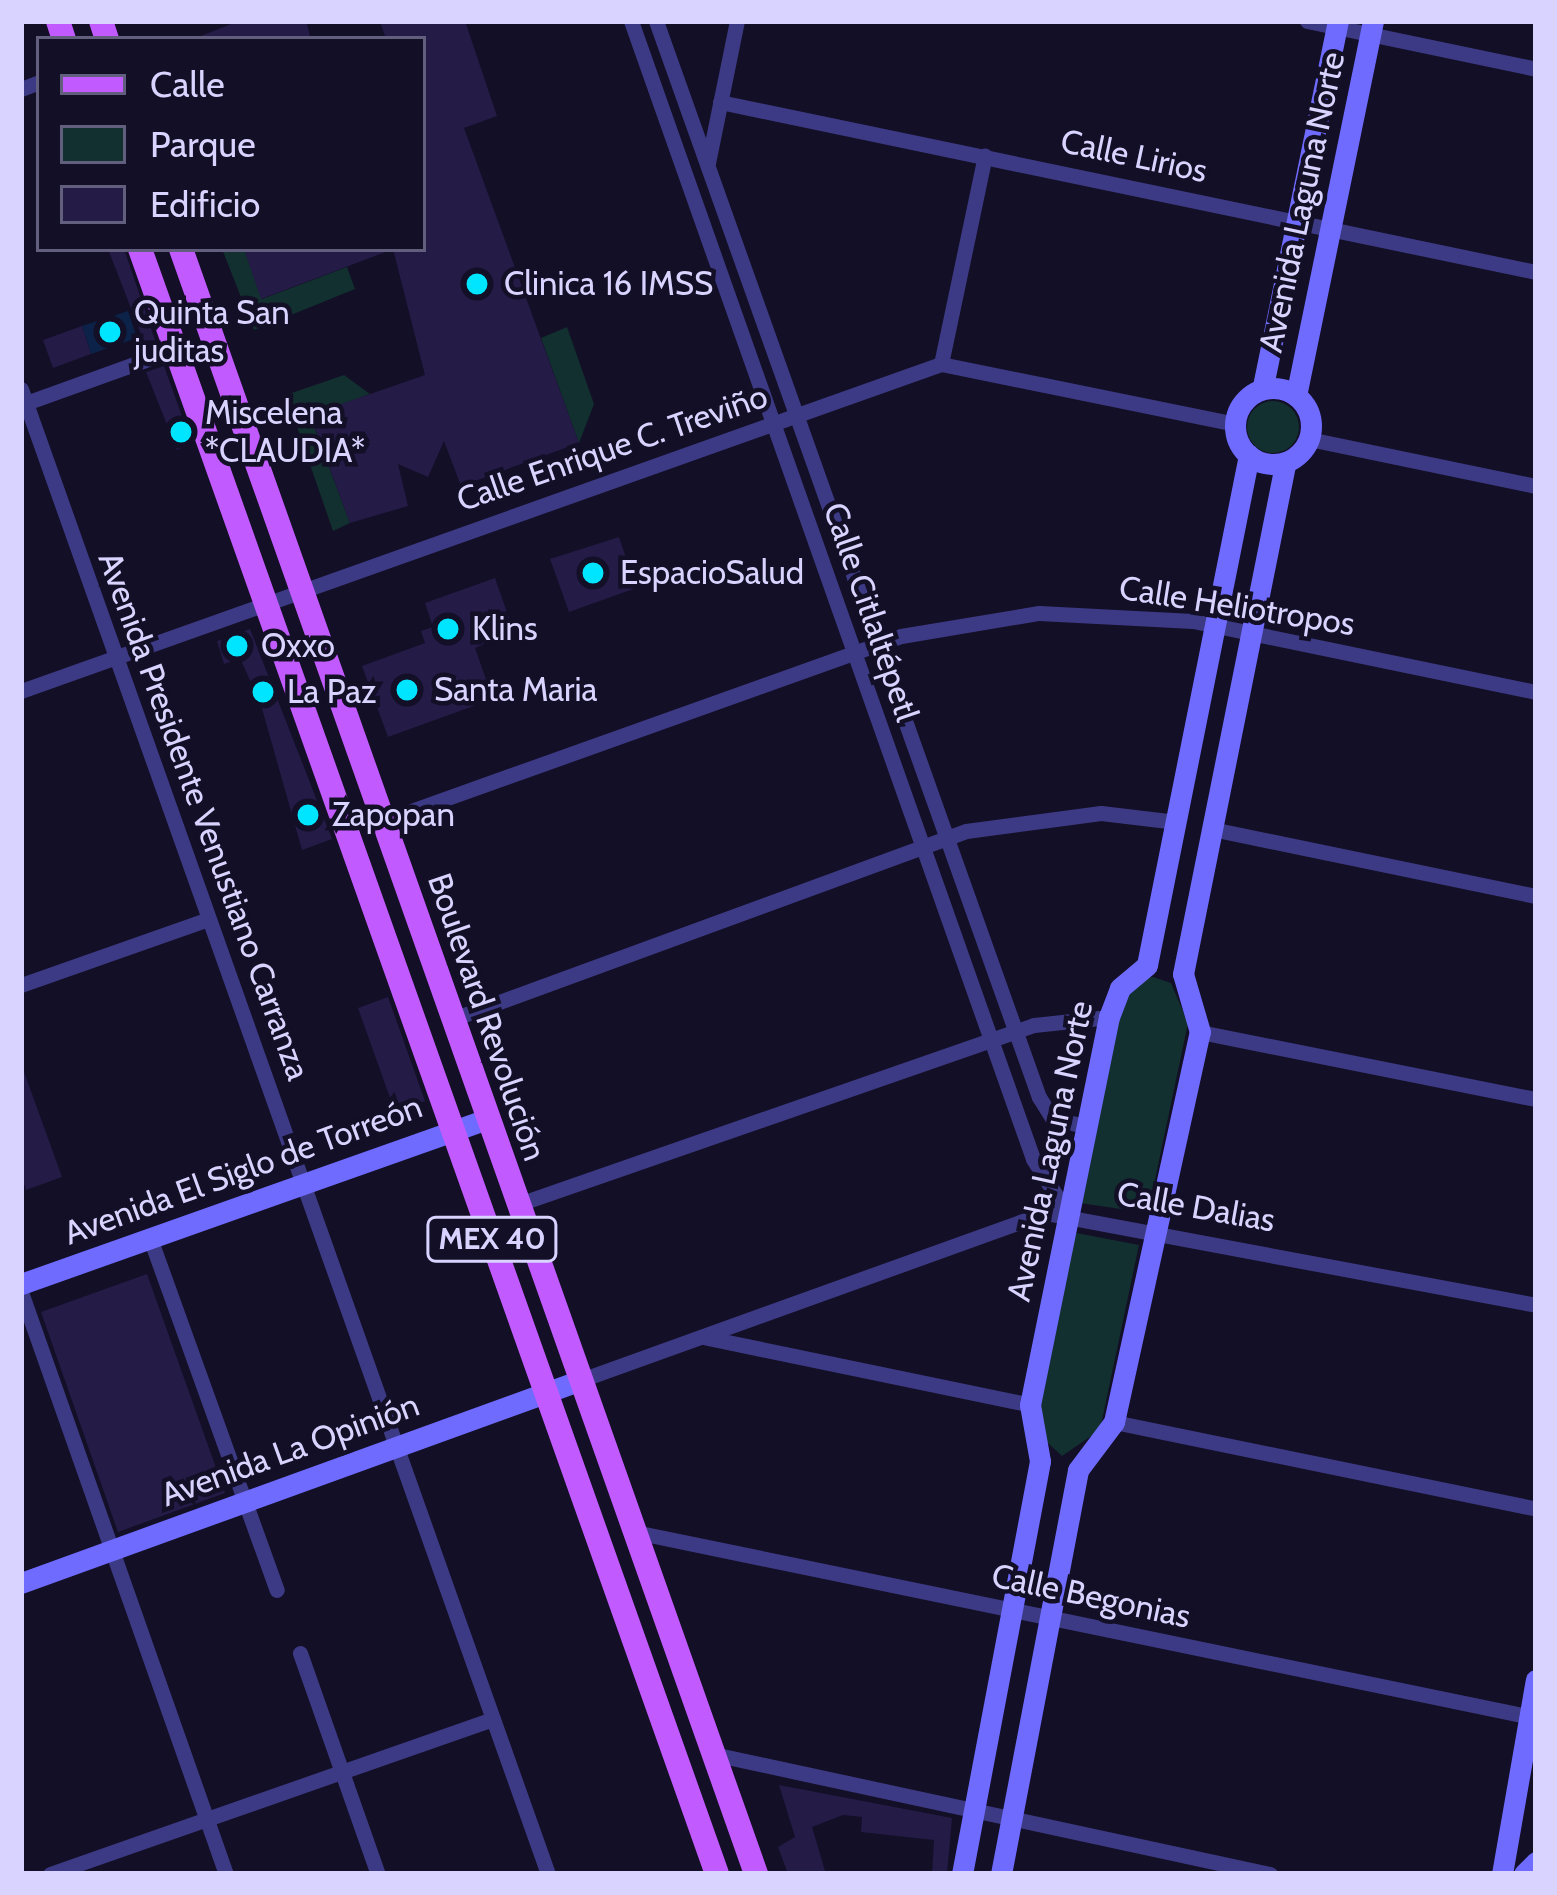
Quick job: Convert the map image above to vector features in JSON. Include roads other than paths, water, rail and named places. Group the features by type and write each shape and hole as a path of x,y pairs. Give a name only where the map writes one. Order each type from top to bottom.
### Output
{"main road":[{"name":"MEX 40","path":"141,252 717,1874"},
{"name":"Boulevard Revolución","path":"182,252 756,1874"}],"street":[{"name":"Calle Citlaltépetl","path":"631,21 1033,1159 1069,1216"},
{"name":"Calle Citlaltépetl","path":"656,21 1045,1110 1087,1127"},
{"path":"708,166 737,21"},
{"path":"1307,21 1372,28 1536,70"},
{"name":"Avenida Laguna Norte","path":"1264,386 1338,24"},
{"name":"Avenida Laguna Norte","path":"1296,396 1372,28"},
{"name":"Calle Lirios","path":"720,102 1536,272"},
{"path":"985,155 940,364 1235,424"},
{"path":"24,396 176,349"},
{"name":"Calle Enrique C. Treviño","path":"21,691 940,364"},
{"path":"1000,1874 1078,1470 1114,1422 1200,1032 1183,974 1285,465 1309,440 1310,414 1296,396 1264,386 1235,424"},
{"name":"Avenida Presidente Venustiano Carranza","path":"24,396 548,1874"},
{"path":"1235,424 1250,455 1285,465"},
{"path":"1309,440 1536,486"},
{"name":"Avenida Laguna Norte","path":"962,1874 970,1810 1040,1461 1030,1406 1109,1017 1120,988 1147,965 1250,455"},
{"name":"Calle Heliotropos","path":"383,821 878,644 1039,613 1215,626 1536,692"},
{"path":"453,1018 946,838 1048,816 1176,822"},
{"path":"1212,830 1536,896"},
{"path":"21,985 208,919"},
{"path":"1147,965 1183,974"},
{"path":"519,1204 1016,1031 1109,1017"},
{"path":"1200,1032 1536,1099"},
{"name":"Avenida El Siglo de Torreón","path":"21,1288 487,1118"},
{"name":"Calle Dalias","path":"580,1380 1045,1213 1156,1227 1536,1305"},
{"path":"150,1238 277,1590"},
{"path":"21,1288 226,1874"},
{"path":"700,1337 1030,1406"},
{"name":"Avenida La Opinión","path":"21,1583 580,1380"},
{"path":"1114,1422 1536,1509"},
{"path":"1040,1461 1078,1470"},
{"name":"Calle Begonias","path":"634,1532 1532,1717"},
{"path":"299,1653 378,1874"},
{"path":"1502,1874 1536,1680"},
{"path":"50,1874 492,1719"},
{"path":"713,1754 1270,1874"},
{"path":"1524,1874 1536,1862"}],"water":[{"name":"Quinta San juditas","path":"128,311 137,338 91,354 82,326"}],"place":[{"name":"Clinica 16 IMSS","path":"477,284"},
{"name":"Quinta San juditas","path":"110,332"},
{"name":"Miscelena *CLAUDIA*","path":"181,432"},
{"name":"EspacioSalud","path":"593,573"},
{"name":"Klins","path":"448,629"},
{"name":"Oxxo","path":"237,646"},
{"name":"Santa Maria","path":"407,690"},
{"name":"La Paz","path":"263,692"},
{"name":"Zapopan","path":"308,815"}]}
